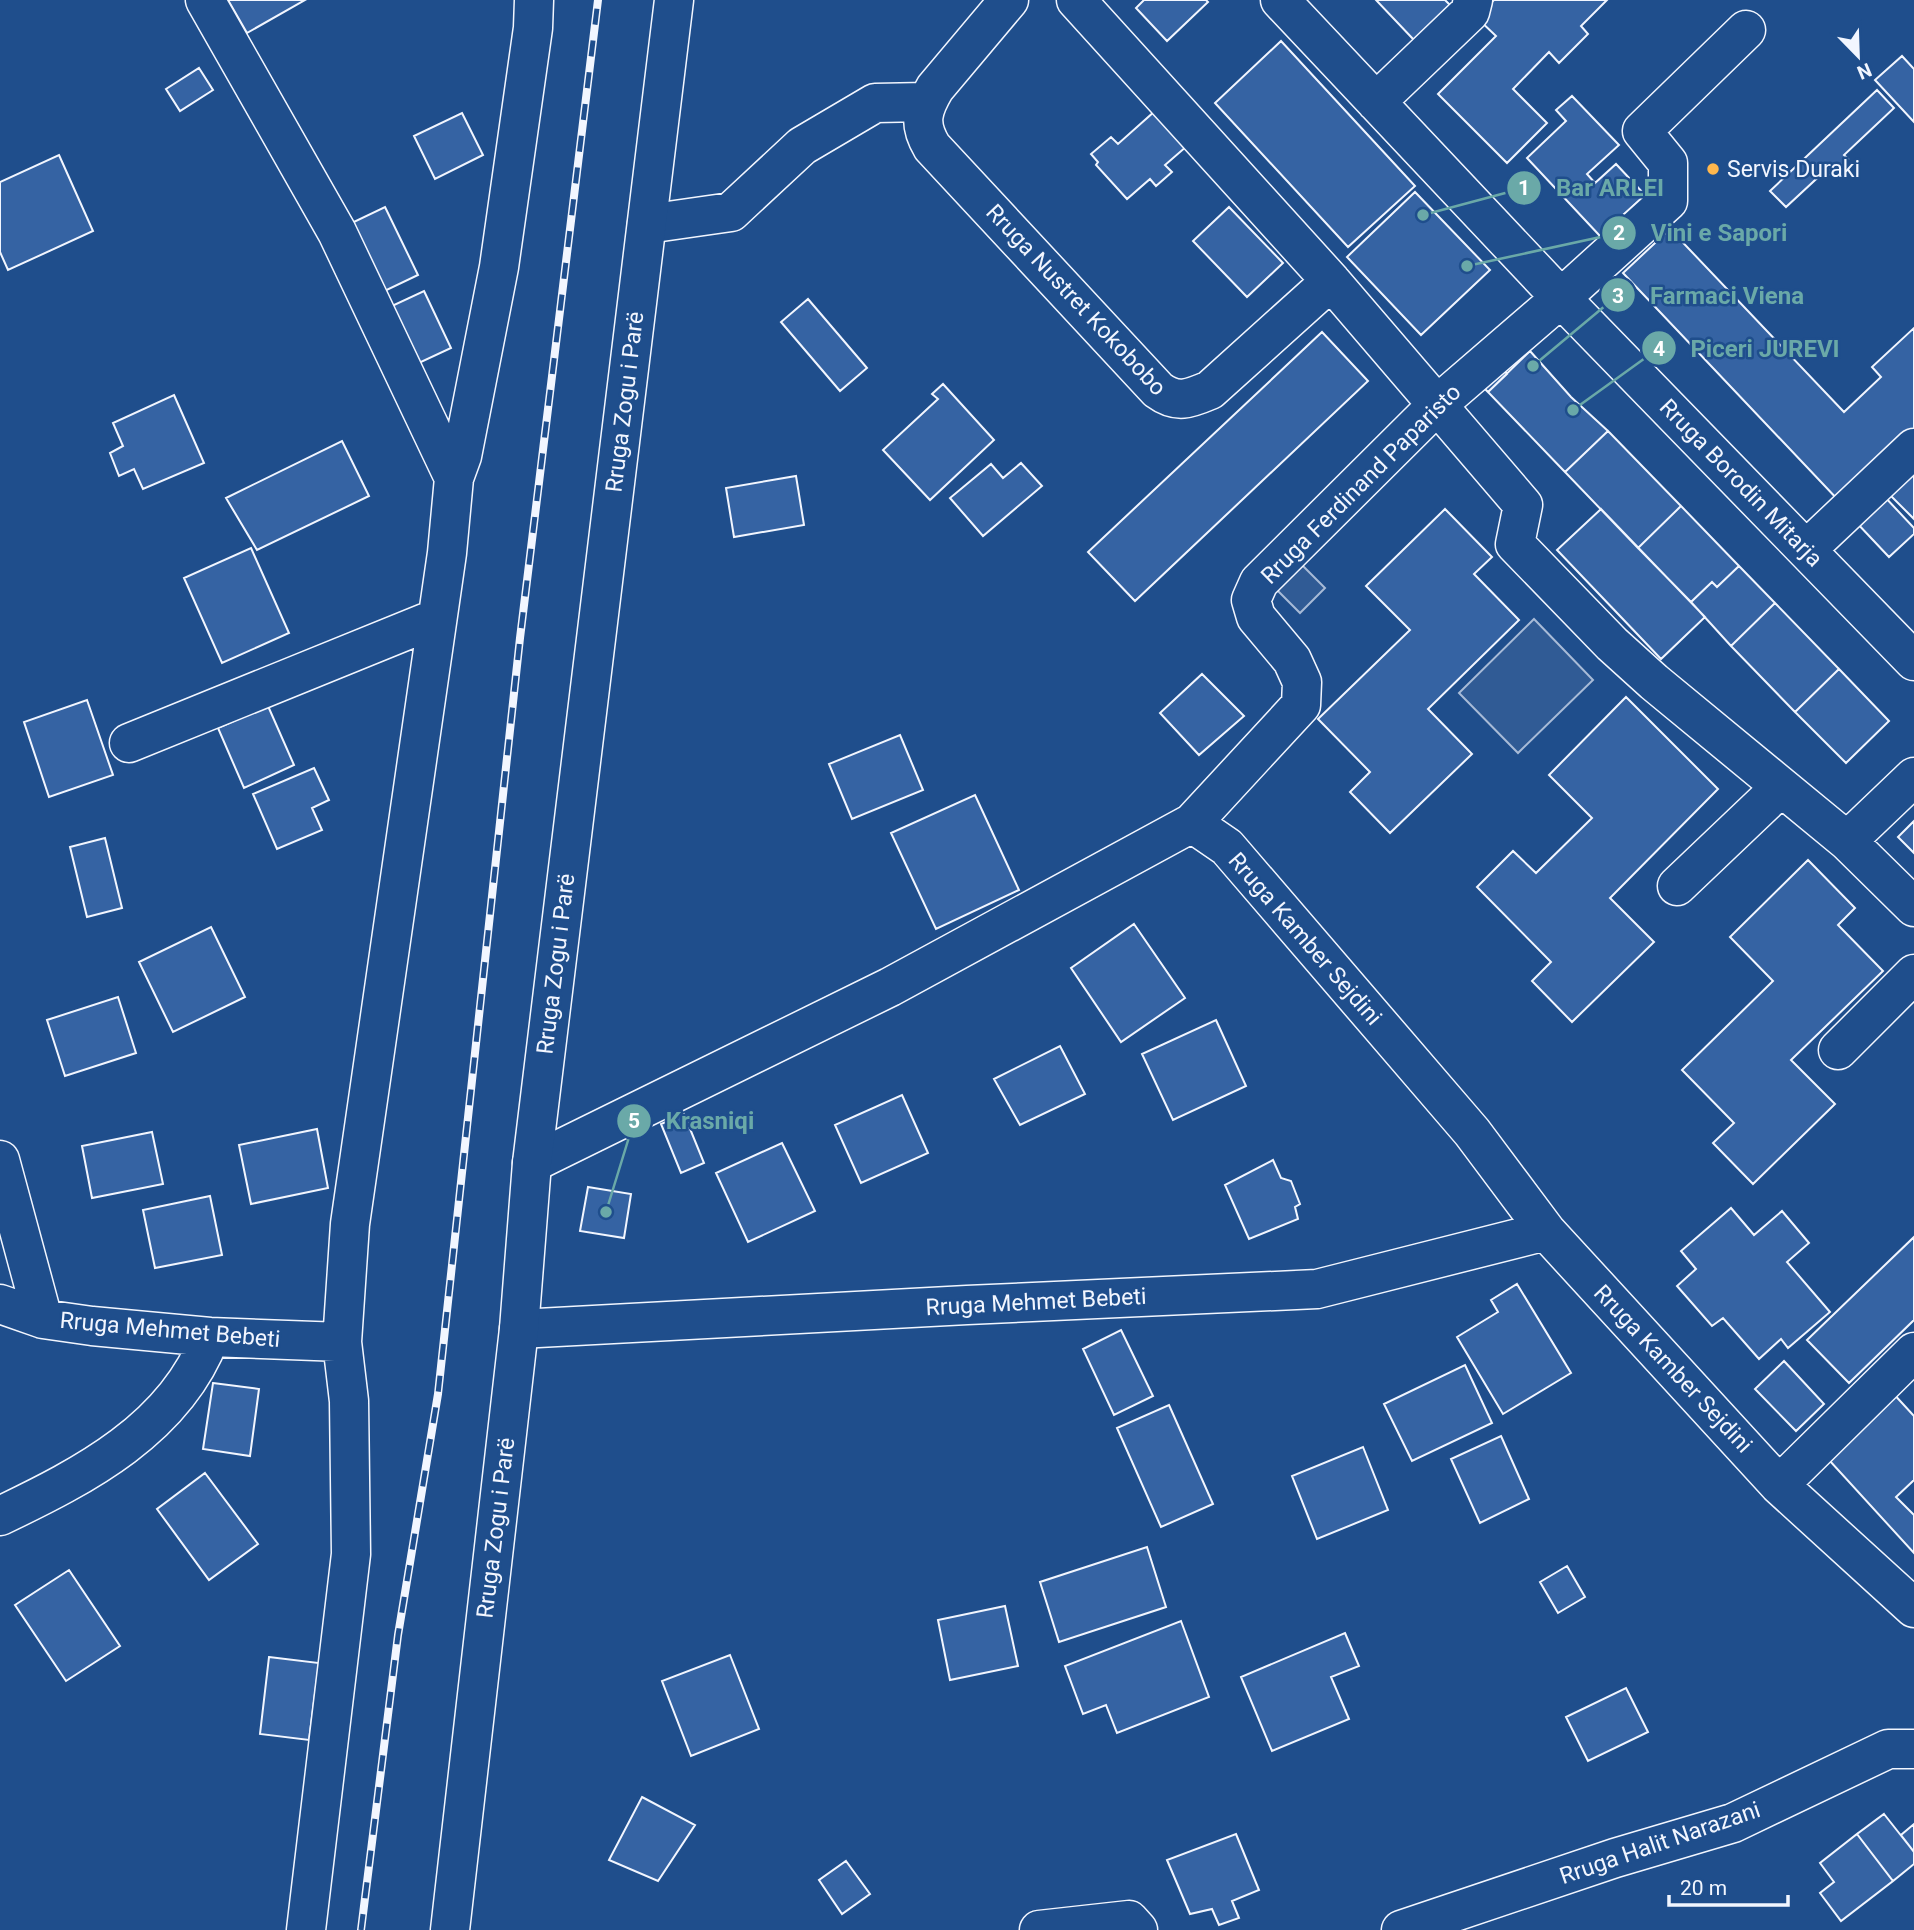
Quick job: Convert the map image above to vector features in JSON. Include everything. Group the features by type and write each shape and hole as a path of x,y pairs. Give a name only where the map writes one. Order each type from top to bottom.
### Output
{"street":[{"path":"205,0 337,232 454,478"},
{"path":"306,1930 351,1554 349,1401 342,1342 351,1224 437,618 454,478 462,456 499,267 533,28 534,0"},
{"name":"Rruga Zogu i Parë","path":"450,1930 519,1329 531,1163 674,0"},
{"path":"647,224 732,212 802,146 875,103 926,102 1009,0"},
{"path":"1076,0 1331,281 1523,505 1515,544 1612,644 1654,682 1847,841 1914,906"},
{"name":"Rruga Borodin Mitarja","path":"1279,0 1561,298 1914,661"},
{"path":"1376,102 1470,12 1473,0"},
{"name":"Rruga Ferdinand Paparisto","path":"1192,823 1301,705 1302,681 1292,660 1256,617 1251,600 1259,582 1437,404 1561,298 1668,201 1668,163 1642,131 1746,30"},
{"name":"Rruga Nustret Kokobobo","path":"926,102 923,132 932,147 1158,390 1171,399 1192,397 1210,390 1331,281"},
{"path":"1806,550 1914,447"},
{"path":"129,743 437,618"},
{"path":"1847,841 1914,777"},
{"path":"1677,886 1782,787"},
{"path":"531,1163 890,987 1192,823"},
{"name":"Rruga Kamber Sejdini","path":"1192,823 1227,847 1472,1132 1546,1231 1779,1485 1914,1608"},
{"path":"1838,1049 1914,974"},
{"path":"0,1160 43,1319"},
{"name":"Rruga Mehmet Bebeti","path":"519,1329 967,1304 1317,1289 1546,1231"},
{"name":"Rruga Mehmet Bebeti","path":"0,1304 43,1319 210,1337 342,1342"},
{"path":"0,1516 45,1495 107,1460 158,1418 201,1363 210,1337"},
{"path":"1779,1485 1914,1352"},
{"name":"Rruga Halit Narazani","path":"1401,1930 1615,1858 1733,1823 1888,1749 1914,1749"},
{"path":"1039,1930 1129,1920 1138,1930"}],"shaded area":[{"path":"1297,560 1325,588 1300,613 1272,585"},
{"path":"1534,619 1593,680 1518,753 1459,693"}],"building":[{"path":"228,0 305,0 247,33"},
{"path":"1144,0 1208,2 1167,41 1136,8"},
{"path":"1376,0 1445,0 1450,5 1414,40"},
{"path":"1494,0 1607,0 1581,26 1588,34 1559,63 1549,52 1513,89 1547,123 1507,163 1438,94 1496,36 1476,17"},
{"path":"1281,41 1415,186 1348,247 1215,103"},
{"path":"1902,56 1914,69 1914,122 1875,80"},
{"path":"199,68 213,90 180,111 166,89"},
{"path":"1877,90 1894,108 1844,155 1848,159 1831,175 1826,170 1786,207 1770,191"},
{"path":"1572,96 1619,145 1587,174 1595,183 1616,164 1645,195 1600,236 1527,158 1566,121 1556,110"},
{"path":"1155,111 1187,146 1165,165 1172,172 1156,186 1150,179 1127,199 1096,165 1098,162 1091,154 1111,137 1118,144"},
{"path":"462,113 483,155 435,179 414,136"},
{"path":"59,155 93,231 8,270 0,252 0,182"},
{"path":"1415,192 1490,270 1421,335 1347,257"},
{"path":"385,207 418,275 370,298 337,230"},
{"path":"1229,207 1283,263 1247,297 1193,241"},
{"path":"1670,229 1844,412 1881,377 1872,367 1914,328 1914,433 1840,502 1623,273"},
{"path":"424,291 451,348 406,369 379,312"},
{"path":"808,299 867,368 840,391 781,322"},
{"path":"1322,332 1368,381 1135,601 1088,552"},
{"path":"1530,351 1571,397 1608,431 1565,472 1488,392"},
{"path":"1501,367 1507,374 1488,392 1481,385"},
{"path":"943,384 994,440 930,500 883,450 938,399 932,394"},
{"path":"174,395 204,463 143,489 134,469 119,476 110,453 123,446 113,423"},
{"path":"1608,431 1681,506 1638,548 1565,472"},
{"path":"342,441 369,496 257,550 226,498"},
{"path":"1021,463 1042,486 983,536 950,498 991,464 1003,478"},
{"path":"1914,466 1914,519 1887,492"},
{"path":"796,476 804,525 734,537 726,488"},
{"path":"1883,495 1914,528 1914,534 1889,557 1855,521"},
{"path":"1681,506 1739,566 1717,587 1712,582 1691,602 1638,548"},
{"path":"1445,509 1492,557 1474,574 1519,620 1428,709 1472,754 1390,833 1350,792 1370,772 1318,719 1410,630 1366,586"},
{"path":"1601,509 1705,617 1661,659 1557,550"},
{"path":"251,548 289,633 222,663 184,578"},
{"path":"1739,566 1775,603 1731,646 1691,602 1712,582 1717,587"},
{"path":"1775,603 1839,669 1795,712 1731,646"},
{"path":"1839,669 1889,721 1846,763 1795,712"},
{"path":"1202,674 1244,716 1199,755 1160,713"},
{"path":"1626,697 1718,789 1610,898 1654,942 1572,1022 1532,981 1551,962 1477,887 1513,851 1536,873 1592,818 1549,775"},
{"path":"87,700 113,775 49,797 24,722"},
{"path":"268,706 294,765 244,788 218,728"},
{"path":"900,735 923,790 852,819 829,764"},
{"path":"314,768 329,800 312,808 322,830 277,849 253,794"},
{"path":"975,795 1019,890 936,929 891,833"},
{"path":"1914,821 1914,853 1898,837"},
{"path":"105,838 122,908 87,917 70,847"},
{"path":"1808,860 1855,908 1838,925 1883,971 1791,1060 1835,1104 1753,1184 1713,1143 1734,1123 1682,1070 1773,981 1730,937"},
{"path":"1134,924 1185,998 1121,1042 1071,968"},
{"path":"211,927 245,997 173,1032 139,962"},
{"path":"118,997 136,1053 65,1076 47,1020"},
{"path":"1216,1020 1246,1086 1173,1120 1142,1054"},
{"path":"1060,1046 1085,1094 1020,1125 994,1079"},
{"path":"902,1095 928,1153 861,1183 835,1125"},
{"path":"684,1114 704,1163 681,1173 661,1124"},
{"path":"317,1129 328,1188 251,1204 239,1145"},
{"path":"152,1132 163,1184 92,1198 82,1146"},
{"path":"782,1143 815,1211 748,1242 716,1173"},
{"path":"1273,1160 1281,1178 1291,1181 1300,1204 1295,1207 1298,1219 1249,1239 1225,1185"},
{"path":"588,1187 631,1194 624,1238 580,1231"},
{"path":"210,1196 222,1255 155,1268 143,1210"},
{"path":"1731,1208 1754,1235 1782,1211 1809,1243 1787,1262 1830,1312 1788,1348 1781,1339 1759,1359 1723,1318 1712,1326 1677,1286 1696,1269 1681,1251"},
{"path":"1914,1237 1914,1320 1849,1383 1807,1340"},
{"path":"1517,1284 1571,1373 1503,1414 1457,1337 1498,1312 1491,1300"},
{"path":"1121,1330 1153,1396 1114,1415 1083,1349"},
{"path":"1784,1361 1824,1404 1796,1431 1755,1389"},
{"path":"1465,1365 1492,1423 1412,1461 1384,1404"},
{"path":"213,1383 259,1389 250,1456 203,1449"},
{"path":"1891,1391 1914,1416 1914,1480 1896,1497 1914,1515 1914,1553 1829,1460"},
{"path":"1169,1405 1213,1504 1161,1527 1117,1428"},
{"path":"1501,1436 1529,1499 1480,1523 1451,1459"},
{"path":"1363,1447 1388,1510 1317,1539 1292,1476"},
{"path":"205,1473 258,1544 209,1580 157,1509"},
{"path":"1147,1547 1166,1607 1059,1642 1040,1582"},
{"path":"1567,1566 1585,1597 1558,1613 1540,1582"},
{"path":"69,1570 120,1646 66,1681 15,1605"},
{"path":"1005,1606 1018,1666 950,1680 938,1620"},
{"path":"1181,1621 1209,1697 1117,1733 1106,1705 1083,1714 1065,1666"},
{"path":"1345,1633 1359,1666 1331,1677 1349,1719 1272,1751 1241,1677"},
{"path":"730,1655 759,1729 691,1756 662,1681"},
{"path":"269,1657 319,1663 309,1740 260,1734"},
{"path":"1626,1688 1648,1732 1588,1761 1566,1717"},
{"path":"642,1797 695,1825 658,1881 609,1860"},
{"path":"1884,1814 1914,1852 1914,1864 1893,1881 1857,1834"},
{"path":"1914,1824 1914,1852 1901,1835"},
{"path":"1236,1834 1259,1890 1232,1901 1239,1918 1219,1925 1212,1909 1190,1914 1167,1860"},
{"path":"1857,1834 1893,1881 1841,1921 1820,1893 1834,1882 1820,1863"},
{"path":"846,1861 870,1894 842,1914 819,1880"}],"railway":[{"path":"361,1930 398,1635 438,1394 520,638 598,0"}],"place":[{"name":"Servis Duraki","path":"1713,169"},
{"name":"Bar ARLEI","path":"1423,215"},
{"name":"Vini e Sapori","path":"1467,266"},
{"name":"Farmaci Viena","path":"1533,366"},
{"name":"Piceri JUREVI","path":"1573,410"},
{"name":"Krasniqi","path":"606,1212"}]}
